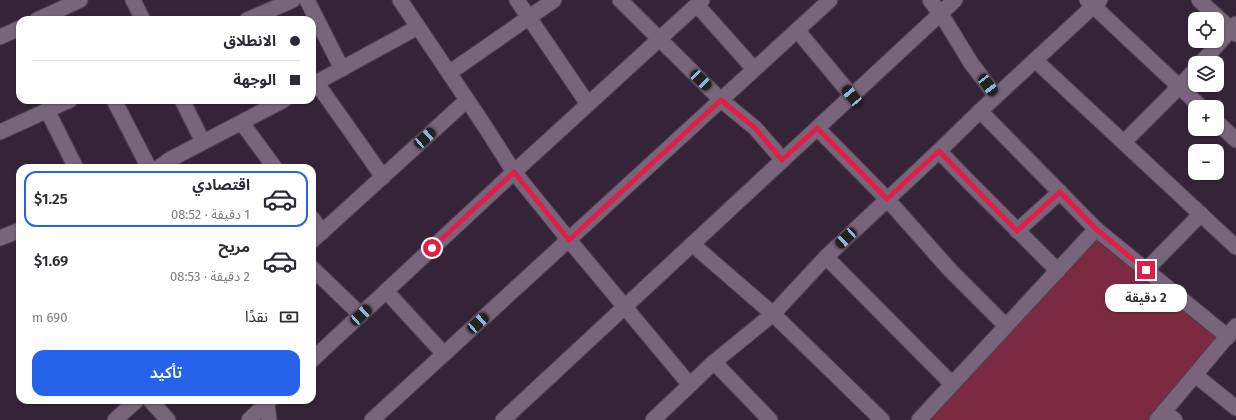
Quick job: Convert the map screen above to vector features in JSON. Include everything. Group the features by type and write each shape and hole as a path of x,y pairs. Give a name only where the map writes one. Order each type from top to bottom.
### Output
{"street":[{"path":"46,16 80,0"},
{"path":"133,0 140,16"},
{"path":"256,16 293,0"},
{"path":"307,0 315,16"},
{"path":"400,0 468,100 514,172 690,385"},
{"path":"517,0 588,104"},
{"path":"449,73 554,0"},
{"path":"620,0 721,100 755,128 782,160"},
{"path":"930,0 941,14 971,63 996,96"},
{"path":"503,420 955,0"},
{"path":"1199,0 1234,29 1208,56"},
{"path":"660,418 690,385 714,362 772,314 826,257 1035,60 1093,2 1193,100"},
{"path":"316,356 514,172 699,3 754,69"},
{"path":"372,420 797,30 820,3"},
{"path":"316,17 342,68"},
{"path":"316,83 418,27"},
{"path":"0,37 16,30"},
{"path":"797,30 852,96"},
{"path":"1035,60 1236,247"},
{"path":"1124,142 1188,77"},
{"path":"316,87 383,177"},
{"path":"317,236 468,100"},
{"path":"0,132 61,104"},
{"path":"116,104 147,164"},
{"path":"184,104 203,142"},
{"path":"163,164 168,160 277,104"},
{"path":"47,110 74,164"},
{"path":"980,111 1096,229 1146,270 1232,331 1195,375 1165,417"},
{"path":"242,123 272,164"},
{"path":"817,128 887,199 950,270 1006,326"},
{"path":"1224,129 1236,140"},
{"path":"939,151 1058,271"},
{"path":"1017,231 1060,192"},
{"path":"1146,270 1201,214"},
{"path":"919,420 1096,229"},
{"path":"0,238 16,232"},
{"path":"692,244 772,314 882,420"},
{"path":"826,257 952,384"},
{"path":"316,272 361,315"},
{"path":"386,292 444,354"},
{"path":"714,362 770,420"},
{"path":"1195,375 1236,408"},
{"path":"115,420 133,404"},
{"path":"154,404 168,420"},
{"path":"249,420 265,404"},
{"path":"268,404 269,420"}],"shaded area":[{"path":"1092,234 1221,338 1152,420 923,420"}],"route":[{"path":"432,248 514,172 569,240 721,100 755,128 782,160 817,128 887,199 939,151 1017,231 1060,192 1096,229 1146,270"}]}
